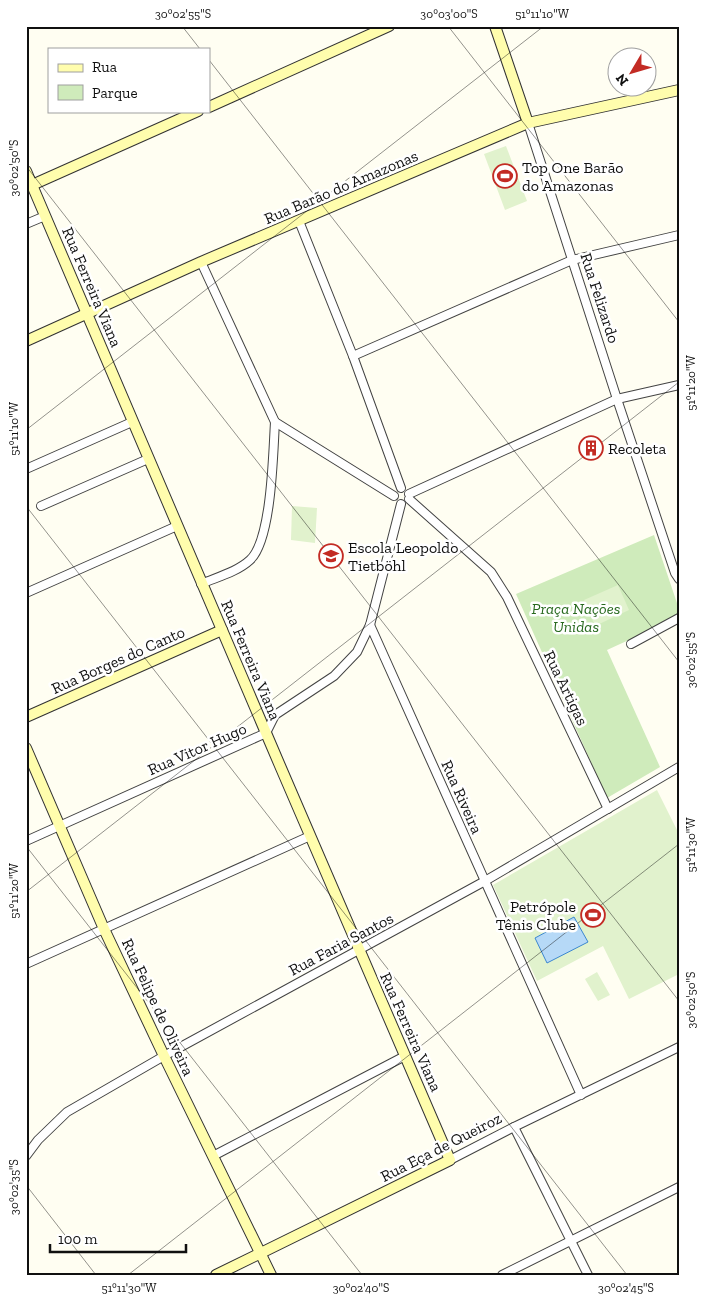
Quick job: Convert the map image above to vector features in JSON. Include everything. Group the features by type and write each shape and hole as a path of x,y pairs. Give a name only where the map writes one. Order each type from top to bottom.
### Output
{"street":[{"path":"210,107 389,26"},
{"name":"Rua Felizardo","path":"495,26 617,399 678,574"},
{"name":"Rua Barão do Amazonas","path":"26,342 201,262 528,124 679,90"},
{"path":"32,185 196,112"},
{"name":"Rua Ferreira Viana","path":"26,171 358,950 450,1160"},
{"path":"26,224 45,216"},
{"path":"299,221 353,356 400,488"},
{"path":"353,356 572,260 679,236"},
{"path":"201,262 275,422 269,503 266,523 259,544 251,559 239,568 202,584"},
{"path":"370,625 401,504 409,496 617,399 679,385"},
{"path":"26,469 132,422"},
{"path":"275,422 394,496 396,501 401,504"},
{"path":"41,506 148,459"},
{"path":"394,496 400,488"},
{"path":"400,488 406,489 409,496"},
{"name":"Rua Artigas","path":"409,496 491,572 507,597 608,808"},
{"path":"26,594 177,526"},
{"path":"631,644 679,618"},
{"name":"Rua Vitor Hugo","path":"26,841 266,733 275,715 334,676 358,652 370,625"},
{"name":"Rua Riveira","path":"370,625 581,1095"},
{"name":"Rua Borges do Canto","path":"26,717 222,630"},
{"name":"Rua Felipe de Oliveira","path":"26,748 104,929 271,1275"},
{"name":"Rua Faria Santos","path":"26,1156 38,1140 67,1112 164,1056 485,881 679,767"},
{"path":"26,964 310,836"},
{"name":"Rua Eça de Queiroz","path":"216,1275 679,1047"},
{"path":"213,1156 405,1056"},
{"path":"514,1127 588,1275"},
{"path":"502,1275 679,1186"}],"green space":[{"name":"Top One Barão do Amazonas","path":"506,146 527,201 505,210 484,154"},
{"path":"292,506 317,508 315,543 291,540"},
{"name":"Praça Nações Unidas","path":"654,535 679,609 679,617 607,650 660,767 607,798 516,594"},
{"path":"618,585 629,610 595,626 584,600"},
{"name":"Petrópole Tênis Clube","path":"657,790 679,834 679,974 629,999 603,946 537,981 493,885"},
{"path":"597,972 610,995 598,1001 585,979"}],"water":[{"path":"574,917 588,942 547,963 535,938"}],"place":[{"name":"Top One Barão do Amazonas","path":"505,176"},
{"name":"Recoleta","path":"591,448"},
{"name":"Escola Leopoldo Tietböhl","path":"331,556"},
{"name":"Petrópole Tênis Clube","path":"593,915"}]}
